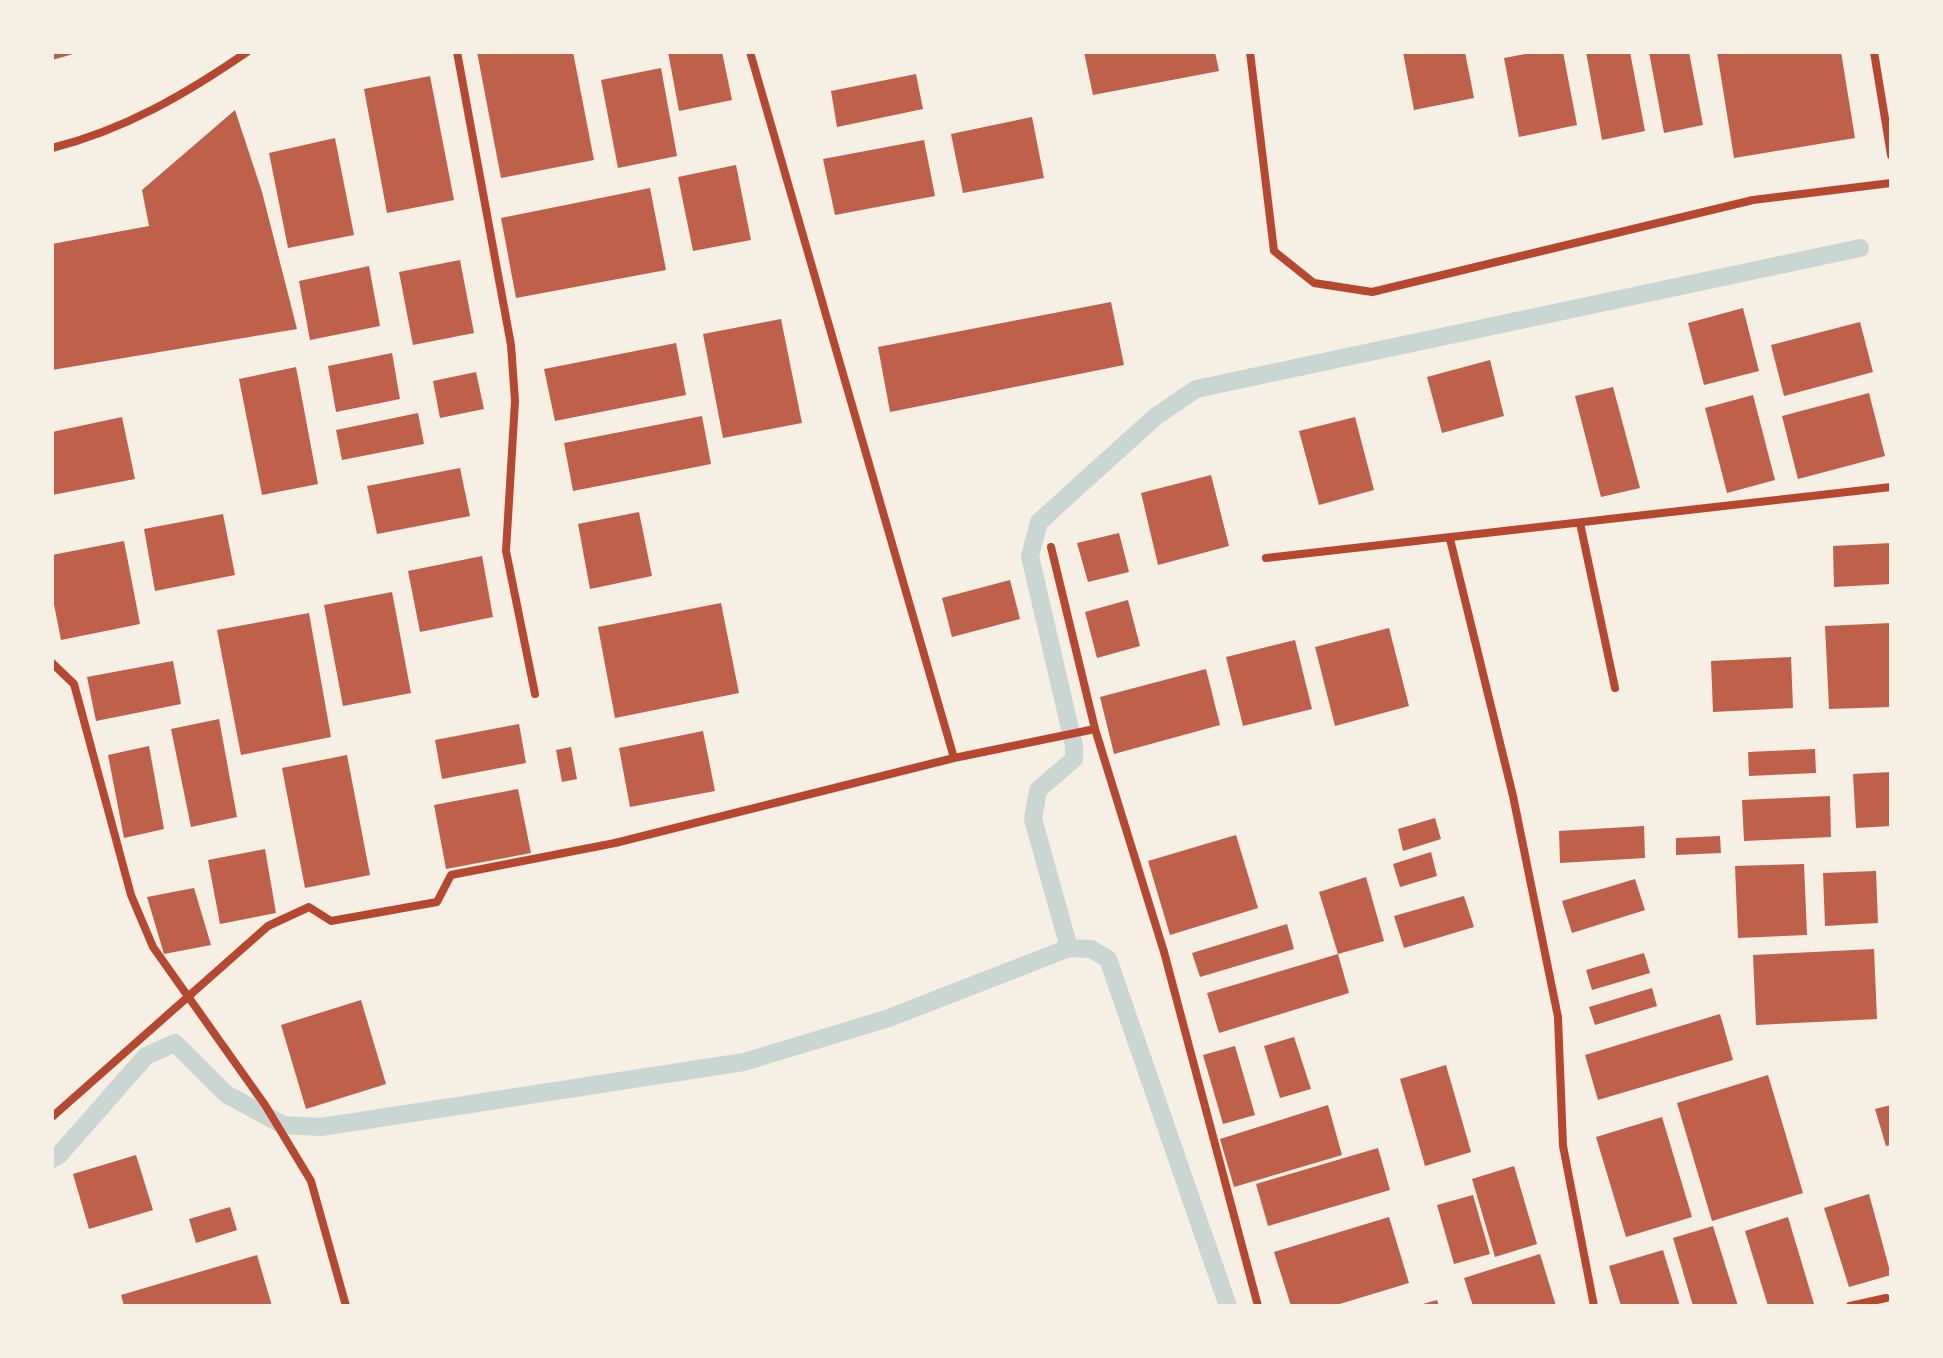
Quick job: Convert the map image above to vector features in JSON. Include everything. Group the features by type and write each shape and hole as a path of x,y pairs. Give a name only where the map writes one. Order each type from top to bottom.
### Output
{"street":[{"path":"52,148 98,136 137,118 188,92 247,52"},
{"path":"457,52 511,345 515,401 506,551 535,694"},
{"path":"750,52 954,758"},
{"path":"1250,52 1274,251 1314,283 1372,292 1753,200 1891,183"},
{"path":"1874,52 1891,155"},
{"path":"1266,558 1891,487"},
{"path":"1580,523 1615,688"},
{"path":"1450,539 1513,796 1558,1017 1563,1146 1594,1306"},
{"path":"1051,547 1095,729 1164,952 1258,1306"},
{"path":"52,663 74,684 131,895 153,947 265,1105 311,1181 346,1306"},
{"path":"52,1117 268,926 309,907 331,921 437,902 451,875 615,843 954,758 1095,729"},
{"path":"1850,1306 1889,1299"}],"building":[{"path":"52,52 77,52 77,53 52,60"},
{"path":"477,52 573,52 594,160 501,178"},
{"path":"668,52 722,52 732,100 679,111"},
{"path":"1084,52 1215,52 1219,71 1093,95"},
{"path":"1403,52 1465,52 1474,98 1414,110"},
{"path":"1536,52 1563,52 1577,125 1519,137 1504,58"},
{"path":"1586,52 1630,52 1645,131 1602,140"},
{"path":"1649,52 1689,52 1703,125 1664,133"},
{"path":"1717,52 1841,52 1855,138 1734,158"},
{"path":"661,68 677,156 618,168 601,80"},
{"path":"916,74 923,109 837,127 831,91"},
{"path":"430,76 454,200 387,213 364,89"},
{"path":"235,110 262,192 297,329 52,370 52,244 149,226 142,190"},
{"path":"1032,117 1044,178 963,193 951,134"},
{"path":"335,138 354,235 288,248 269,153"},
{"path":"924,140 935,196 835,215 823,159"},
{"path":"736,165 751,240 693,251 678,177"},
{"path":"650,188 666,270 516,298 501,218"},
{"path":"460,260 474,333 413,345 399,272"},
{"path":"369,266 380,326 310,340 299,281"},
{"path":"1111,302 1124,365 890,412 878,347"},
{"path":"1743,308 1759,371 1704,385 1688,323"},
{"path":"781,319 802,423 723,438 703,334"},
{"path":"1860,322 1873,372 1784,396 1771,345"},
{"path":"676,343 686,395 555,421 544,369"},
{"path":"392,353 400,399 336,412 328,366"},
{"path":"1490,360 1504,416 1442,433 1427,377"},
{"path":"296,367 318,484 262,495 239,379"},
{"path":"476,372 484,409 440,418 433,381"},
{"path":"1613,387 1640,488 1601,497 1575,396"},
{"path":"1869,393 1885,456 1798,479 1782,416"},
{"path":"1753,395 1775,480 1727,493 1705,408"},
{"path":"418,413 424,444 342,460 336,430"},
{"path":"702,416 711,464 573,491 564,443"},
{"path":"122,417 135,479 52,495 52,432"},
{"path":"1355,417 1374,490 1319,505 1299,431"},
{"path":"460,468 470,516 377,534 367,486"},
{"path":"1211,475 1229,546 1158,565 1141,493"},
{"path":"639,512 652,576 590,589 578,524"},
{"path":"223,514 235,575 155,591 144,529"},
{"path":"1119,533 1129,572 1088,582 1077,543"},
{"path":"124,541 140,624 61,640 52,594 52,555"},
{"path":"1891,543 1891,584 1834,587 1833,546"},
{"path":"482,556 493,617 420,632 408,571"},
{"path":"1010,580 1020,619 952,637 942,598"},
{"path":"392,592 411,693 343,706 324,605"},
{"path":"1128,600 1140,646 1097,658 1085,612"},
{"path":"721,603 739,693 615,718 598,627"},
{"path":"309,613 331,737 241,755 217,630"},
{"path":"1891,623 1891,707 1829,709 1825,626"},
{"path":"1389,628 1409,706 1335,726 1315,647"},
{"path":"1295,640 1312,709 1243,726 1226,657"},
{"path":"1791,657 1793,708 1713,712 1711,661"},
{"path":"173,661 181,704 96,721 87,677"},
{"path":"1206,669 1220,725 1114,754 1100,697"},
{"path":"219,719 237,817 191,827 171,729"},
{"path":"519,724 526,763 442,779 435,740"},
{"path":"703,731 715,791 630,807 619,748"},
{"path":"149,746 164,829 124,838 108,755"},
{"path":"571,747 577,779 562,782 556,750"},
{"path":"1815,749 1816,773 1749,776 1748,752"},
{"path":"347,755 370,875 305,888 282,768"},
{"path":"1891,772 1891,826 1856,828 1853,774"},
{"path":"518,789 531,853 446,869 434,805"},
{"path":"1830,796 1831,837 1744,841 1742,800"},
{"path":"1435,818 1441,839 1403,851 1398,829"},
{"path":"1644,826 1645,858 1560,863 1559,831"},
{"path":"1236,835 1258,908 1170,935 1148,861"},
{"path":"1720,836 1721,853 1676,855 1676,838"},
{"path":"265,849 276,913 220,924 208,860"},
{"path":"1431,852 1437,876 1400,887 1393,864"},
{"path":"1804,864 1807,935 1738,938 1735,866"},
{"path":"1876,871 1878,923 1825,926 1823,873"},
{"path":"1366,877 1384,941 1338,954 1319,892"},
{"path":"1635,879 1645,910 1572,933 1562,901"},
{"path":"194,888 211,945 164,954 147,897"},
{"path":"1464,896 1474,927 1404,948 1394,916"},
{"path":"1287,924 1294,949 1200,977 1192,953"},
{"path":"1874,949 1877,1019 1756,1025 1753,955"},
{"path":"1644,953 1650,973 1592,990 1586,970"},
{"path":"1338,954 1349,993 1219,1033 1207,993"},
{"path":"1652,988 1657,1006 1595,1025 1589,1007"},
{"path":"361,1000 386,1084 306,1109 281,1025"},
{"path":"1720,1014 1733,1060 1598,1100 1585,1055"},
{"path":"1294,1037 1311,1089 1280,1098 1264,1046"},
{"path":"1235,1046 1255,1115 1223,1124 1203,1055"},
{"path":"1446,1065 1471,1152 1425,1166 1400,1079"},
{"path":"1768,1075 1803,1193 1712,1221 1677,1103"},
{"path":"1328,1105 1342,1155 1234,1187 1220,1139"},
{"path":"1891,1105 1891,1145 1886,1146 1875,1109"},
{"path":"1662,1117 1692,1217 1626,1237 1596,1137"},
{"path":"1378,1148 1390,1190 1268,1226 1256,1184"},
{"path":"136,1155 153,1210 89,1229 73,1174"},
{"path":"1514,1166 1537,1244 1495,1257 1472,1179"},
{"path":"1869,1194 1891,1275 1849,1287 1824,1208"},
{"path":"1473,1195 1490,1254 1454,1264 1437,1205"},
{"path":"230,1207 237,1230 196,1243 189,1219"},
{"path":"1389,1217 1409,1283 1333,1306 1291,1306 1274,1252"},
{"path":"1788,1217 1814,1304 1768,1306 1745,1231"},
{"path":"1713,1226 1738,1306 1693,1306 1673,1238"},
{"path":"1663,1250 1680,1306 1621,1306 1609,1266"},
{"path":"1540,1254 1556,1306 1473,1306 1464,1278"},
{"path":"257,1255 272,1306 124,1306 121,1295"},
{"path":"1437,1300 1439,1306 1419,1306 1419,1305"}],"waterway":[{"path":"52,1159 59,1155 146,1056 175,1043 226,1094 283,1125 321,1127 744,1062 889,1018 1069,948 1033,819 1038,790 1074,759 1074,746 1030,556 1039,522 1155,417 1196,389 1860,248"},
{"path":"1069,948 1091,949 1108,959 1228,1306"}]}
